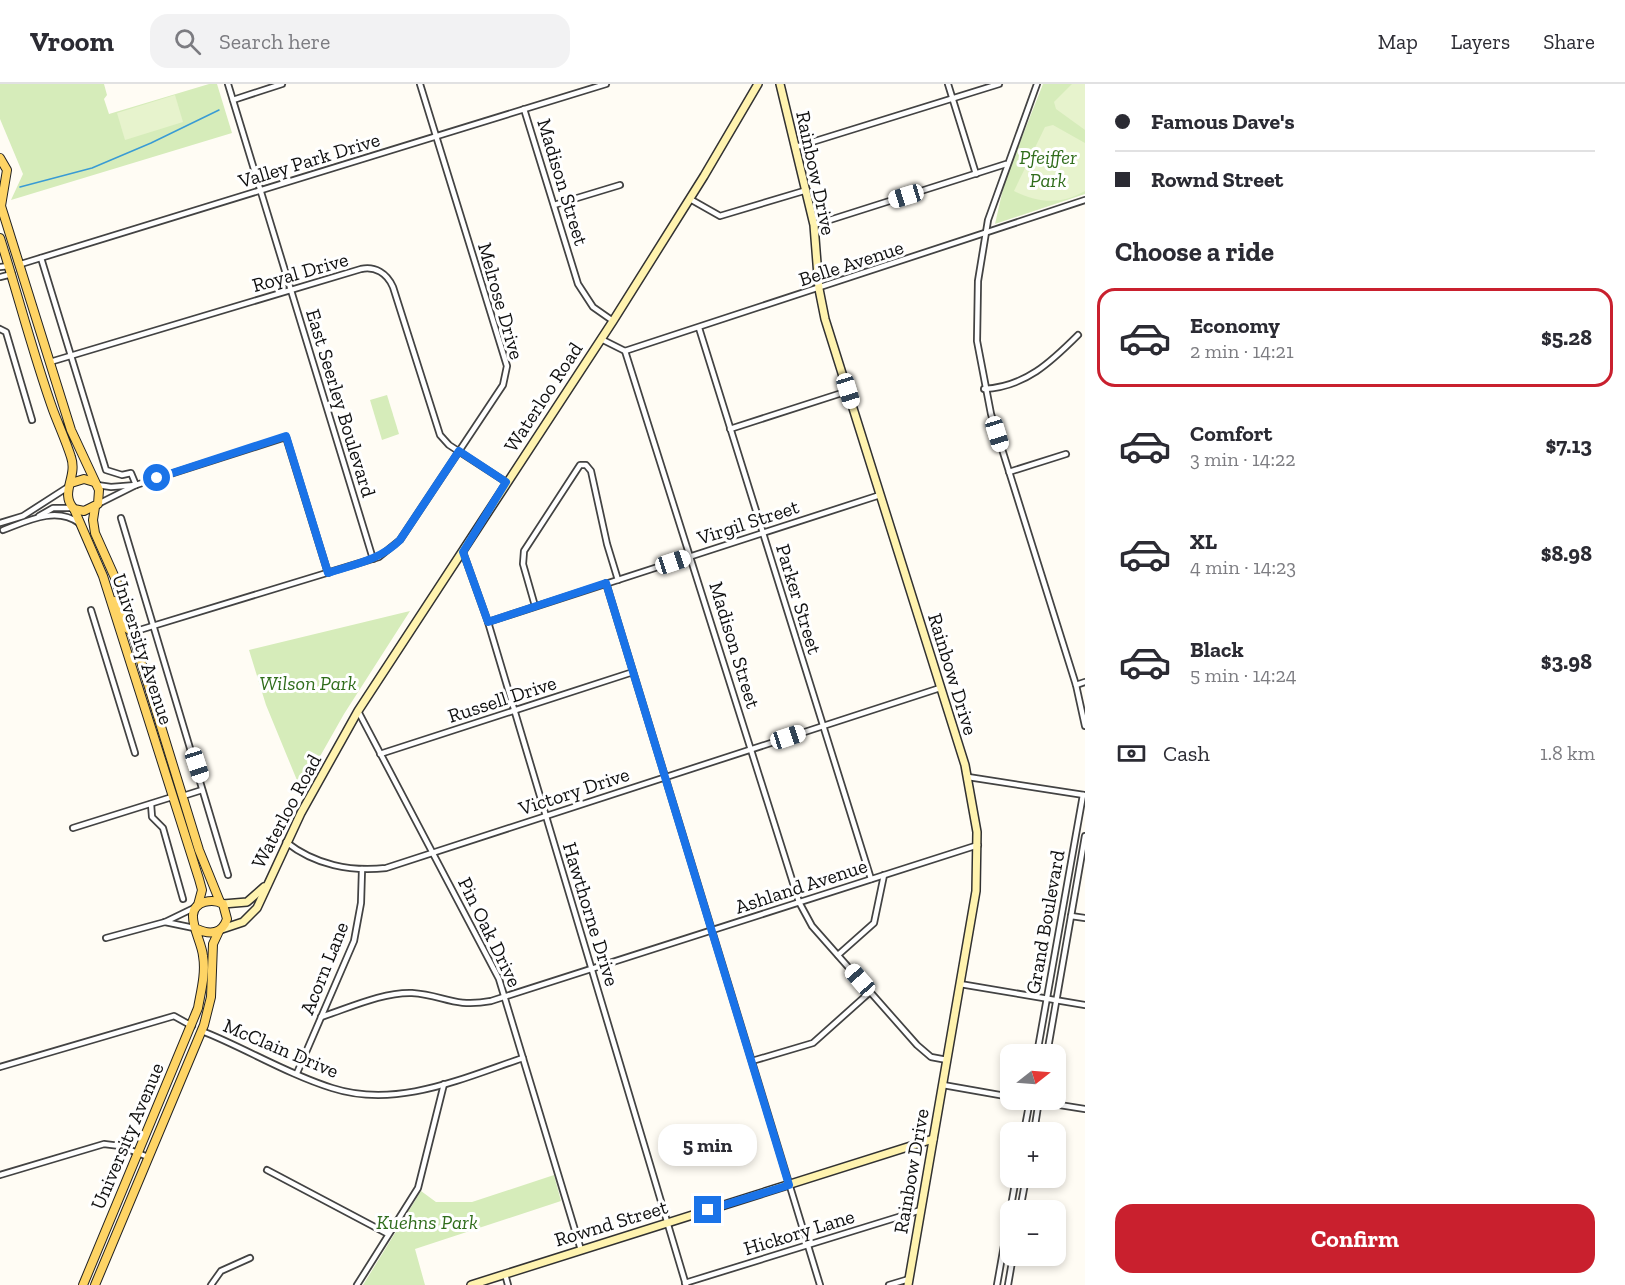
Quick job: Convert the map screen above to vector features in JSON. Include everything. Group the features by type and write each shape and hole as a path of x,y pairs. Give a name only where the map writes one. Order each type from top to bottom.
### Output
{"main road":[{"name":"Waterloo Road","path":"220,930 243,922 257,908 286,842 358,711 613,321 690,200 758,84"},
{"name":"Rainbow Drive","path":"780,84 814,225 819,289 848,391 968,777 978,845 976,891 908,1282"},
{"path":"0,152 6,165 1,206 71,430 100,497 96,506 84,511 73,508 67,498 72,459 52,408 0,238"},
{"path":"0,158 6,165"},
{"path":"10,270 17,276 26,304 36,315"},
{"path":"26,319 35,335 43,358 50,362"},
{"path":"70,485 84,479 95,484"},
{"name":"University Avenue","path":"96,506 93,525 116,580 195,838 221,903"},
{"name":"University Avenue","path":"73,508 107,590 200,879 202,890 197,906"},
{"path":"107,590 118,606 125,627 133,632"},
{"path":"172,797 178,802 185,823 195,838"},
{"name":"Waterloo Road","path":"221,903 247,902 266,885"},
{"path":"209,901 221,903 227,919 220,930 206,933 197,928 193,914 197,906 209,901"},
{"name":"University Avenue","path":"83,1285 192,1026 203,981 204,959 197,928"},
{"name":"University Avenue","path":"95,1285 202,1031 211,997 213,944 220,930"},
{"name":"Rownd Street","path":"471,1285 933,1139"}],"street":[{"name":"East Seerley Boulevard","path":"228,84 373,559"},
{"path":"233,100 267,86 282,84"},
{"name":"Melrose Drive","path":"133,632 373,559 390,550 400,540 500,391 507,366 420,84"},
{"name":"Valley Park Drive","path":"21,264 606,84"},
{"path":"948,84 976,174"},
{"path":"796,147 999,84"},
{"path":"1037,84 992,202 978,281 976,322 984,388 1076,685 1085,726"},
{"name":"Madison Street","path":"524,109 582,291 597,310 613,321"},
{"path":"814,225 1006,164"},
{"path":"554,206 620,185"},
{"path":"690,200 720,216 807,190"},
{"name":"Belle Avenue","path":"625,351 1085,200"},
{"path":"41,258 106,470 122,475 132,473 136,485"},
{"path":"0,267 10,270"},
{"name":"Royal Drive","path":"50,362 366,268 385,274 393,287 437,429 449,445 506,482"},
{"path":"0,277 10,270"},
{"name":"Parker Street","path":"699,328 871,879"},
{"path":"0,329 6,332 32,420"},
{"path":"984,388 1002,386 1039,372 1078,334"},
{"path":"601,339 625,351"},
{"name":"Madison Street","path":"625,351 799,902 808,921 917,1046 931,1057 947,1060"},
{"path":"730,429 848,391"},
{"path":"96,506 136,485 286,436 328,573"},
{"path":"1009,472 1066,454"},
{"path":"535,606 523,564 524,551 580,465 588,466 591,471 607,544 618,580"},
{"path":"95,484 111,488 136,485"},
{"path":"0,523 23,516 70,485"},
{"name":"Virgil Street","path":"488,622 880,495"},
{"path":"34,519 53,508 73,508"},
{"path":"3,530 57,514 79,523"},
{"path":"120,518 202,781 202,790 228,875"},
{"name":"Hawthorne Drive","path":"463,552 488,622 686,1284"},
{"path":"606,583 820,1285"},
{"path":"91,610 135,753"},
{"name":"Russell Drive","path":"380,754 633,672"},
{"path":"1076,685 1085,682"},
{"name":"Victory Drive","path":"286,842 317,861 341,868 362,870 396,866 433,851 940,688"},
{"name":"Pin Oak Drive","path":"358,711 499,980 581,1250"},
{"path":"968,777 1084,795"},
{"path":"183,796 202,790"},
{"name":"Grand Boulevard","path":"1039,1044 1084,795"},
{"path":"73,828 172,797"},
{"path":"151,804 152,817 163,828 183,899"},
{"name":"Grand Boulevard","path":"1049,1044 1085,836"},
{"name":"Ashland Avenue","path":"321,1017 401,994 421,994 467,1005 505,997 978,845"},
{"name":"Acorn Lane","path":"297,1073 358,931 362,870"},
{"path":"838,955 874,923 884,875"},
{"path":"106,938 165,922 197,906"},
{"path":"1071,916 1085,918"},
{"path":"165,922 197,928"},
{"path":"960,984 1085,1005"},
{"path":"752,1061 813,1043 870,992"},
{"name":"McClain Drive","path":"0,1067 174,1016 192,1026"},
{"name":"McClain Drive","path":"202,1031 334,1089 362,1094 412,1092 524,1058"},
{"path":"357,1285 418,1188 444,1084"},
{"path":"943,1085 1000,1095"},
{"path":"1066,1105 1085,1109"},
{"path":"0,1175 104,1144 120,1146 148,1157"},
{"path":"267,1170 388,1234"},
{"path":"997,1285 1014,1188"},
{"name":"Hickory Lane","path":"686,1284 921,1210"},
{"path":"211,1285 221,1271 250,1258"},
{"path":"1008,1285 1011,1266"},
{"path":"505,1274 508,1285"},
{"path":"889,1285 908,1282"}],"green space":[{"path":"0,84 104,84 107,95 104,99 109,114 209,84 217,84 232,133 11,200 23,174 0,119"},
{"name":"Pfeiffer Park","path":"1043,84 1085,84 1085,194 995,224 1005,180"},
{"path":"1072,84 1085,84 1085,130 1056,109 1054,102"},
{"path":"175,95 183,122 125,140 117,113"},
{"path":"1053,125 1085,143 1085,191 1067,199 1050,201 1032,198 1014,191 1045,127"},
{"path":"387,395 399,434 382,440 370,400"},
{"name":"Wilson Park","path":"410,611 344,714 301,790 266,705 249,650"},
{"name":"Kuehns Park","path":"554,1175 561,1201 415,1249 425,1285 363,1285 421,1191 436,1202 472,1202"}],"waterway":[{"path":"20,187 92,168 219,110"}],"route":[{"path":"157,478 286,436 328,573 379,557 390,550 400,540 459,451 506,482 463,552 488,622 606,583 789,1185 708,1210"}]}
